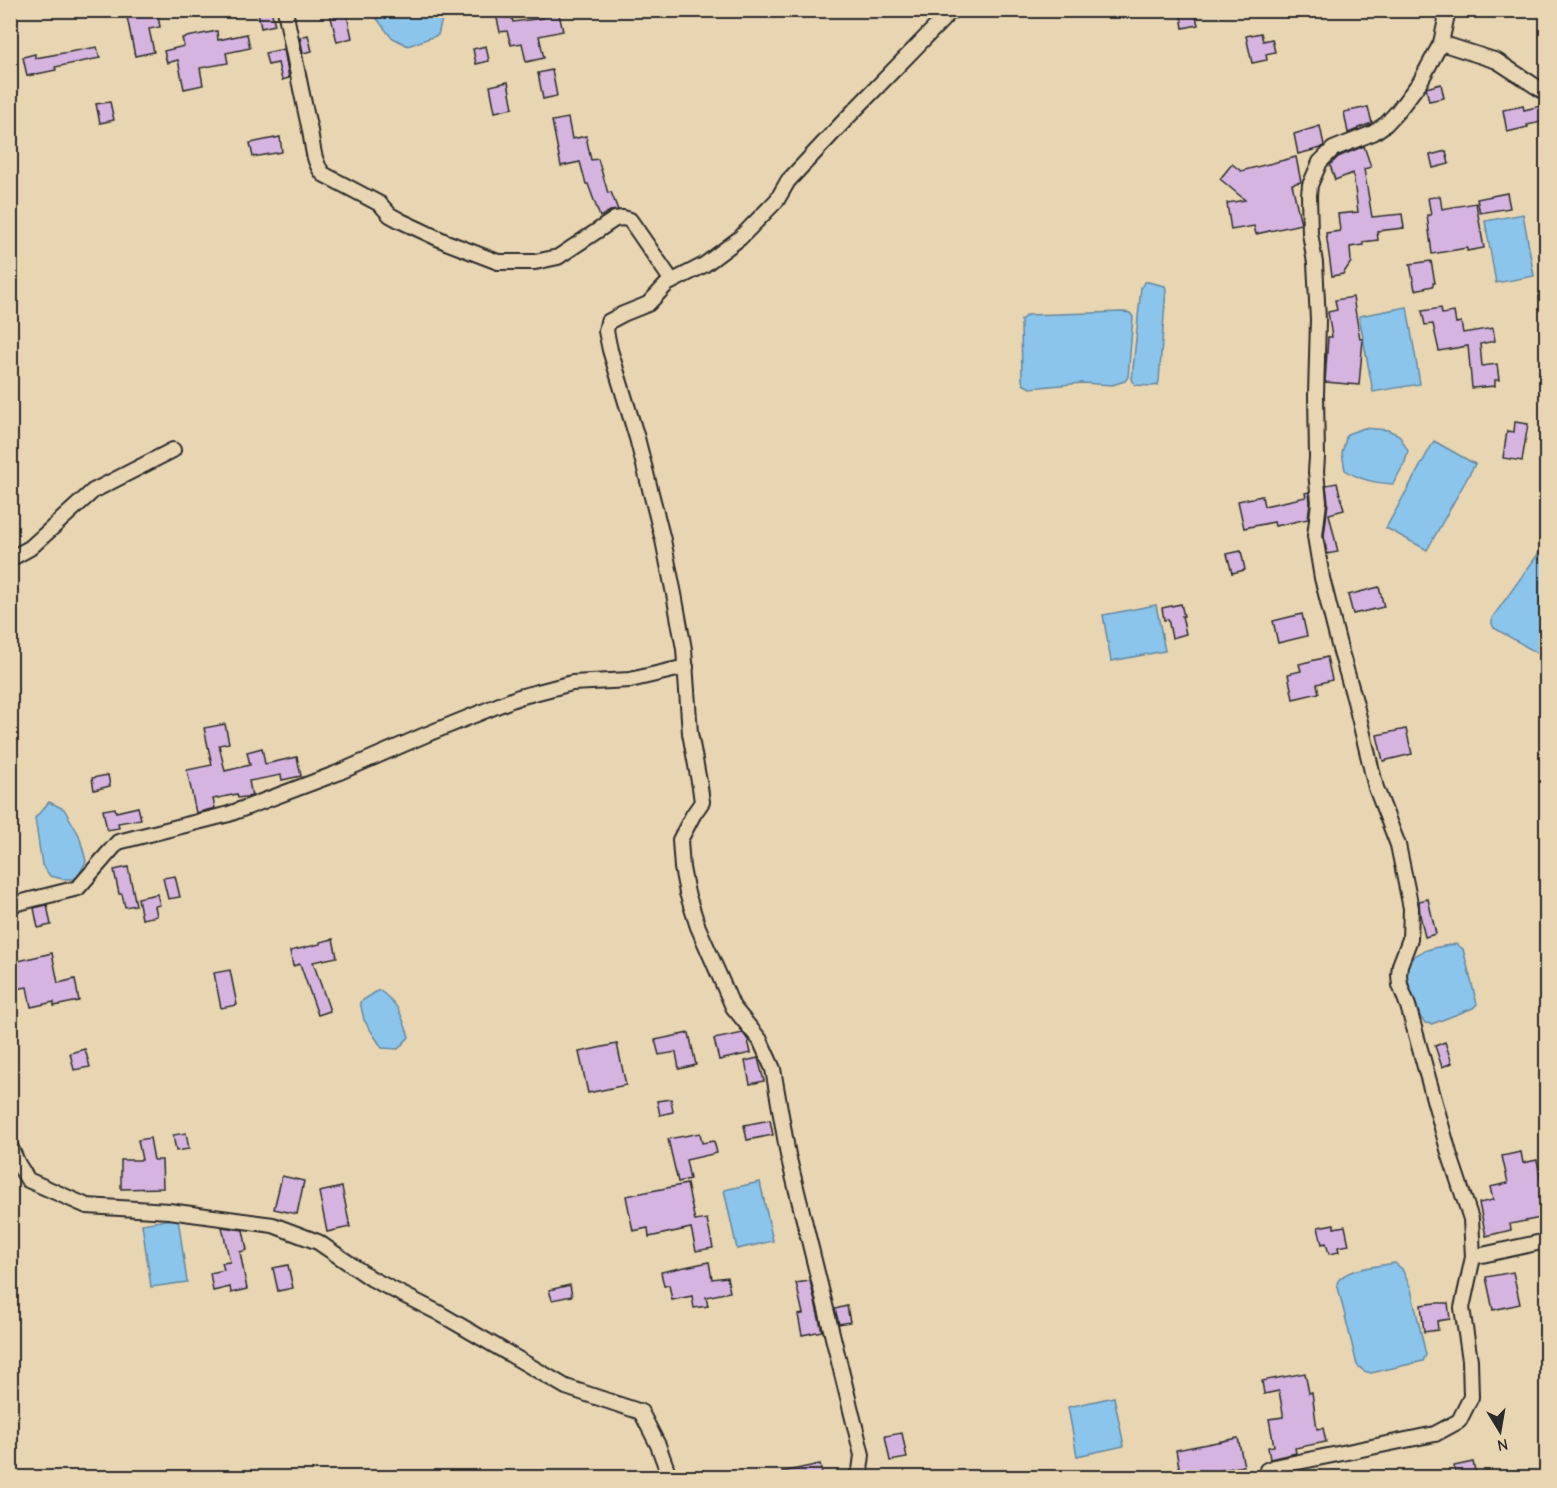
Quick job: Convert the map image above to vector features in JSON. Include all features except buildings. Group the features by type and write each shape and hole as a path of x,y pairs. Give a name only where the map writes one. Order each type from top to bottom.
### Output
{"street":[{"path":"285,10 314,158 316,166 323,174 380,204 390,215 401,221 446,242 498,262 535,262 558,257 615,219 630,220 672,281"},
{"path":"855,1478 860,1471 862,1455 788,1155 773,1070 760,1040 733,1007 720,979 698,927 683,876 680,840 702,802 690,733 686,667 663,540 606,331 609,322 622,314 648,304 672,281 704,266 740,238 777,200 795,173 952,10"},
{"path":"1267,1478 1267,1470 1274,1467 1435,1434 1459,1421 1471,1397 1470,1360 1462,1308 1473,1257 1471,1219 1449,1153 1400,985 1400,966 1410,939 1411,908 1398,845 1376,788 1360,718 1339,645 1315,536 1319,502 1316,472 1318,320 1309,195 1310,185 1320,162 1333,149 1373,133 1386,124 1420,82 1441,43 1448,10"},
{"path":"1441,43 1497,61 1546,93"},
{"path":"10,559 30,548 93,491 173,450"},
{"path":"10,905 78,888 118,842 229,814 335,774 519,697 572,684 630,680 686,667"},
{"path":"10,1146 28,1180 87,1206 169,1211 273,1225 318,1242 372,1279 437,1312 566,1387 641,1412 658,1445 670,1478"},
{"path":"1473,1257 1546,1241"}],"water":[{"path":"371,11 444,11 438,35 408,46 391,37"},
{"path":"1523,214 1534,276 1496,283 1485,221"},
{"path":"1145,282 1165,286 1166,290 1159,381 1158,385 1152,386 1135,385 1132,379 1141,287"},
{"path":"1407,307 1420,384 1373,392 1359,316"},
{"path":"1130,313 1133,317 1128,377 1125,381 1112,385 1082,383 1030,388 1023,384 1021,320 1027,315"},
{"path":"1364,428 1388,430 1399,435 1408,451 1405,462 1393,484 1368,480 1345,470 1342,453 1347,434"},
{"path":"1434,441 1475,464 1427,550 1386,528"},
{"path":"1546,543 1546,658 1494,628 1492,618"},
{"path":"1156,605 1165,651 1111,661 1103,615"},
{"path":"49,802 64,809 79,835 86,861 77,879 50,876 42,865 35,818"},
{"path":"1456,944 1463,949 1477,1004 1473,1008 1432,1024 1425,1023 1421,1018 1408,981 1406,972 1408,965 1412,959 1425,950"},
{"path":"379,990 399,1010 409,1037 398,1049 382,1048 364,1020 360,1002"},
{"path":"760,1182 773,1241 737,1249 724,1190"},
{"path":"178,1218 187,1282 151,1287 142,1224"},
{"path":"1395,1263 1402,1269 1411,1289 1426,1355 1423,1361 1371,1373 1357,1365 1337,1283 1346,1274 1354,1271"},
{"path":"1114,1397 1124,1446 1077,1456 1068,1407"}]}
